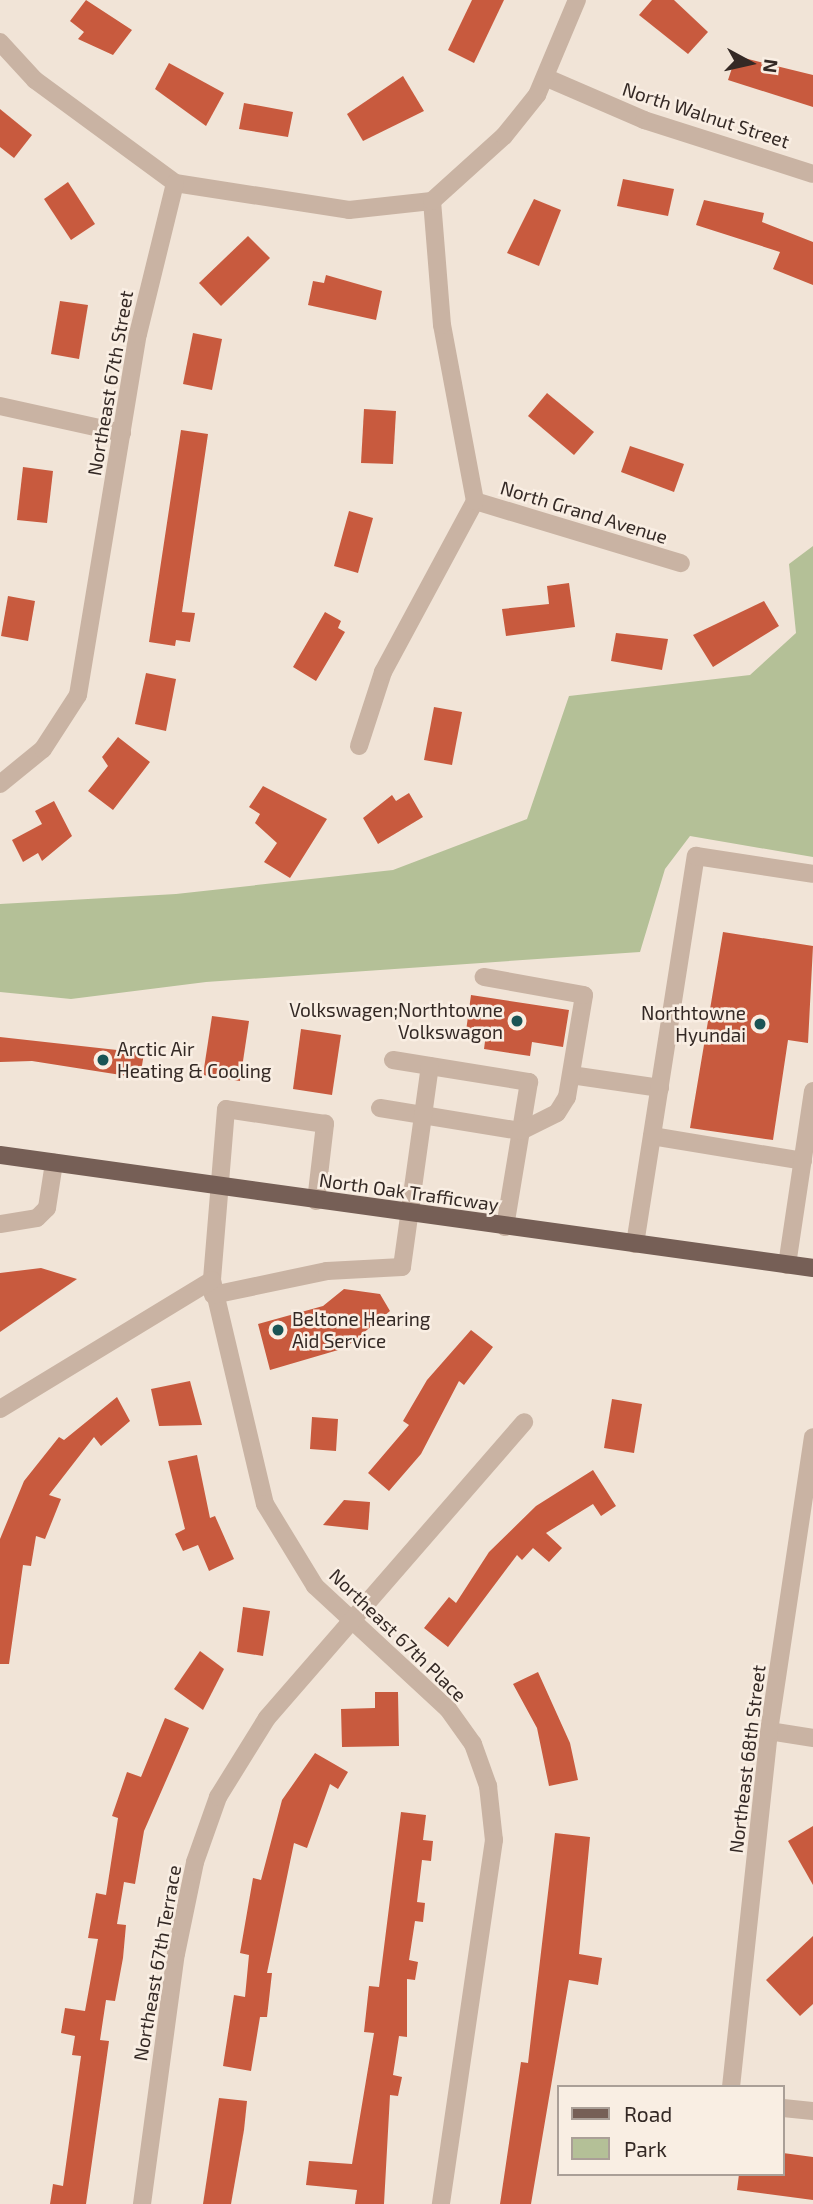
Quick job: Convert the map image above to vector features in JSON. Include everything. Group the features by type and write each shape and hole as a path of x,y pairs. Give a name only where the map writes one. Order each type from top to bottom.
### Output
{"main road":[{"name":"North Oak Trafficway","path":"0,1155 216,1188 813,1268"}],"street":[{"path":"0,42 35,80 174,183 349,210 432,201 503,136 547,78 577,0"},
{"name":"North Walnut Street","path":"547,78 644,120 813,174"},
{"name":"Northeast 67th Street","path":"0,784 43,749 78,695 122,433 174,183"},
{"path":"359,746 383,672 475,501 442,325 432,201"},
{"path":"0,407 122,433"},
{"name":"North Grand Avenue","path":"475,501 681,563"},
{"path":"635,1244 696,856 813,874"},
{"path":"380,1108 521,1131 557,1113 572,1075 584,995 484,976"},
{"path":"393,1060 529,1082 505,1227"},
{"path":"0,1409 213,1287 327,1271 402,1267 406,1213 430,1066"},
{"path":"572,1075 660,1088"},
{"path":"787,1265 813,1091"},
{"name":"Northeast 67th Place","path":"316,1201 325,1124 226,1109 216,1188 213,1287 265,1504 302,1569 448,1709 473,1744 488,1786 494,1840 442,2204"},
{"path":"652,1136 803,1161"},
{"path":"0,1224 37,1218 47,1208 54,1163"},
{"name":"Northeast 67th Terrace","path":"142,2204 176,1954 195,1862 218,1797 267,1718 524,1422"},
{"name":"Northeast 68th Street","path":"731,2085 769,1731 805,1541 813,1437"},
{"path":"769,1731 813,1738"},
{"path":"785,2108 813,2111"}],"green space":[{"path":"813,546 813,857 690,836 665,869 640,952 206,982 71,999 0,992 0,904 176,894 393,870 527,819 569,696 750,675 796,633 789,564"}],"building":[{"path":"86,0 132,30 113,55 78,39 84,32 70,21"},
{"path":"472,0 504,0 474,63 448,50"},
{"path":"652,0 674,0 708,32 688,54 639,15"},
{"path":"736,56 813,75 813,107 728,80"},
{"path":"169,63 224,93 206,126 155,89"},
{"path":"403,76 424,111 363,141 347,114"},
{"path":"244,103 293,112 288,137 239,129"},
{"path":"0,109 32,135 14,158 0,147"},
{"path":"623,179 674,189 668,216 617,206"},
{"path":"68,182 95,224 71,240 44,199"},
{"path":"534,199 561,210 539,266 507,253"},
{"path":"704,200 764,213 762,222 813,242 813,285 773,269 780,252 696,225"},
{"path":"248,236 270,258 221,306 199,283"},
{"path":"326,275 382,291 376,320 308,305 313,281 324,283"},
{"path":"60,301 88,305 79,359 51,354"},
{"path":"193,333 222,339 212,390 183,384"},
{"path":"547,393 594,432 574,455 528,416"},
{"path":"364,409 396,411 393,464 361,463"},
{"path":"181,430 208,434 182,612 195,613 190,642 176,640 175,646 149,642"},
{"path":"630,446 684,464 674,492 621,472"},
{"path":"23,467 53,471 47,523 17,520"},
{"path":"349,511 373,518 358,573 334,566"},
{"path":"569,583 575,627 506,636 502,609 549,604 547,586"},
{"path":"8,596 35,601 28,641 1,636"},
{"path":"764,601 779,626 713,667 693,635"},
{"path":"325,612 341,621 338,628 345,632 316,681 293,667"},
{"path":"616,633 668,639 662,670 611,661"},
{"path":"146,673 176,679 166,731 135,724"},
{"path":"434,707 462,712 452,765 424,760"},
{"path":"118,737 150,762 113,810 88,791 108,766 102,757"},
{"path":"263,786 327,819 290,878 264,862 277,843 255,823 260,814 249,807"},
{"path":"409,793 423,817 378,844 363,818 392,795 396,801"},
{"path":"54,801 72,836 42,861 38,853 23,862 12,840 42,824 35,811"},
{"name":"Northtowne Hyundai","path":"723,932 813,946 808,1043 788,1040 773,1140 690,1128"},
{"name":"Volkswagen;Northtowne Volkswagon","path":"471,995 569,1010 563,1047 532,1042 530,1056 484,1049 486,1034 466,1031"},
{"path":"212,1016 249,1021 240,1081 203,1075"},
{"path":"301,1029 341,1035 332,1095 293,1089"},
{"path":"0,1037 144,1053 140,1078 32,1061 0,1062"},
{"path":"41,1268 77,1279 0,1332 0,1273"},
{"path":"344,1289 380,1294 390,1311 345,1348 270,1370 258,1324 323,1306"},
{"path":"471,1330 493,1347 464,1385 459,1381 421,1454 389,1491 368,1473 409,1425 403,1421 427,1380"},
{"path":"190,1381 202,1425 159,1426 151,1389"},
{"path":"117,1397 130,1421 101,1446 94,1437 49,1495 61,1499 45,1539 36,1536 31,1566 23,1565 9,1664 0,1664 0,1539 24,1481 59,1437 64,1440"},
{"path":"612,1399 642,1404 634,1453 604,1448"},
{"path":"312,1417 338,1419 336,1451 310,1449"},
{"path":"197,1455 210,1518 215,1516 234,1559 209,1571 198,1545 183,1551 175,1534 185,1529 168,1461"},
{"path":"593,1470 616,1506 601,1516 593,1504 546,1533 562,1548 549,1562 533,1548 522,1560 517,1555 448,1647 424,1628 449,1597 456,1603 489,1552 536,1506"},
{"path":"344,1500 370,1502 368,1530 323,1525"},
{"path":"243,1607 270,1611 263,1656 237,1652"},
{"path":"200,1651 224,1669 203,1710 174,1689"},
{"path":"538,1672 570,1743 578,1780 549,1786 537,1728 513,1684"},
{"path":"375,1692 398,1692 399,1746 342,1747 341,1709 375,1708"},
{"path":"165,1718 189,1728 144,1831 135,1884 124,1882 117,1924 126,1925 123,1958 115,2001 106,2000 100,2040 109,2041 86,2204 50,2204 53,2184 63,2186 81,2056 72,2055 75,2036 61,2033 65,2008 85,2011 98,1939 88,1938 96,1893 106,1895 118,1818 112,1816 127,1772 141,1777"},
{"path":"315,1753 348,1772 338,1789 330,1784 307,1848 294,1843 267,1973 272,1973 267,2017 260,2017 251,2071 223,2066 234,1995 245,1997 249,1955 240,1953 253,1878 261,1880 282,1800"},
{"path":"401,1812 426,1815 423,1840 433,1841 431,1861 422,1860 417,1902 425,1903 423,1922 415,1921 409,1960 418,1962 415,1980 407,1979 407,2037 399,2036 393,2075 402,2077 398,2096 390,2095 384,2204 355,2204 357,2190 306,2185 309,2161 352,2164 374,2033 364,2032 369,1986 379,1987"},
{"path":"813,1826 813,1885 788,1841"},
{"path":"555,1833 590,1837 579,1954 602,1958 598,1985 569,1980 531,2204 500,2204 521,2062 528,2063"},
{"path":"813,1936 813,2004 800,2016 766,1980"},
{"path":"219,2098 247,2101 244,2130 231,2204 203,2204"},
{"path":"785,2153 813,2157 813,2200 737,2190 739,2176 785,2176"}],"place":[{"name":"Volkswagen;Northtowne Volkswagon","path":"517,1021"},
{"name":"Northtowne Hyundai","path":"760,1024"},
{"name":"Arctic Air Heating & Cooling","path":"103,1060"},
{"name":"Beltone Hearing Aid Service","path":"278,1330"}]}
